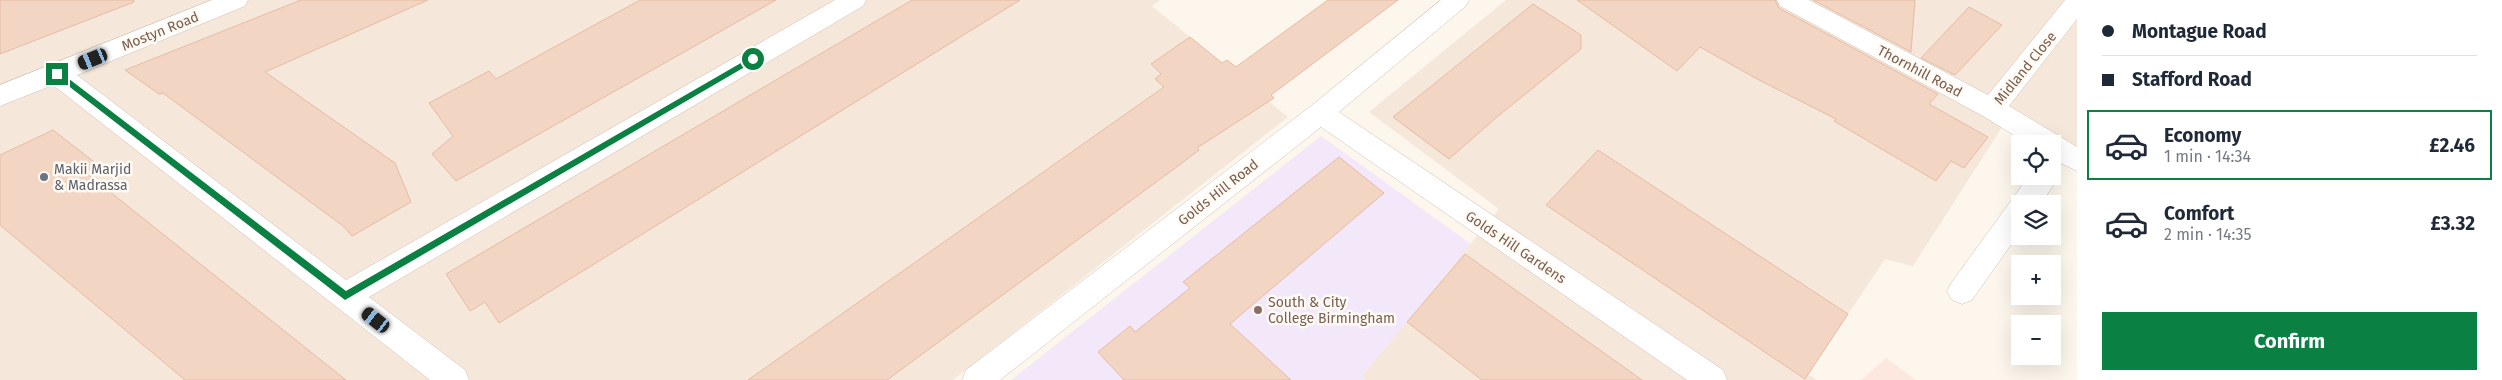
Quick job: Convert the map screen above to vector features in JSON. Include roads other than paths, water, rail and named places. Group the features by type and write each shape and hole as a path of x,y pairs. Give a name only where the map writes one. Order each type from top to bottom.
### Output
{"street":[{"name":"Mostyn Road","path":"0,96 236,0"},
{"path":"345,296 854,0"},
{"name":"Golds Hill Road","path":"977,380 1320,113 1457,0"},
{"name":"Thornhill Road","path":"1789,0 1992,110 2031,135"},
{"name":"Midland Close","path":"1992,110 2077,2"},
{"path":"57,74 454,380"},
{"name":"Golds Hill Gardens","path":"1320,113 1712,380"},
{"path":"1962,291 2011,223"}],"place":[{"name":"Makii Marjid & Madrassa","path":"44,177"},
{"name":"South & City College Birmingham","path":"1258,310"}]}
